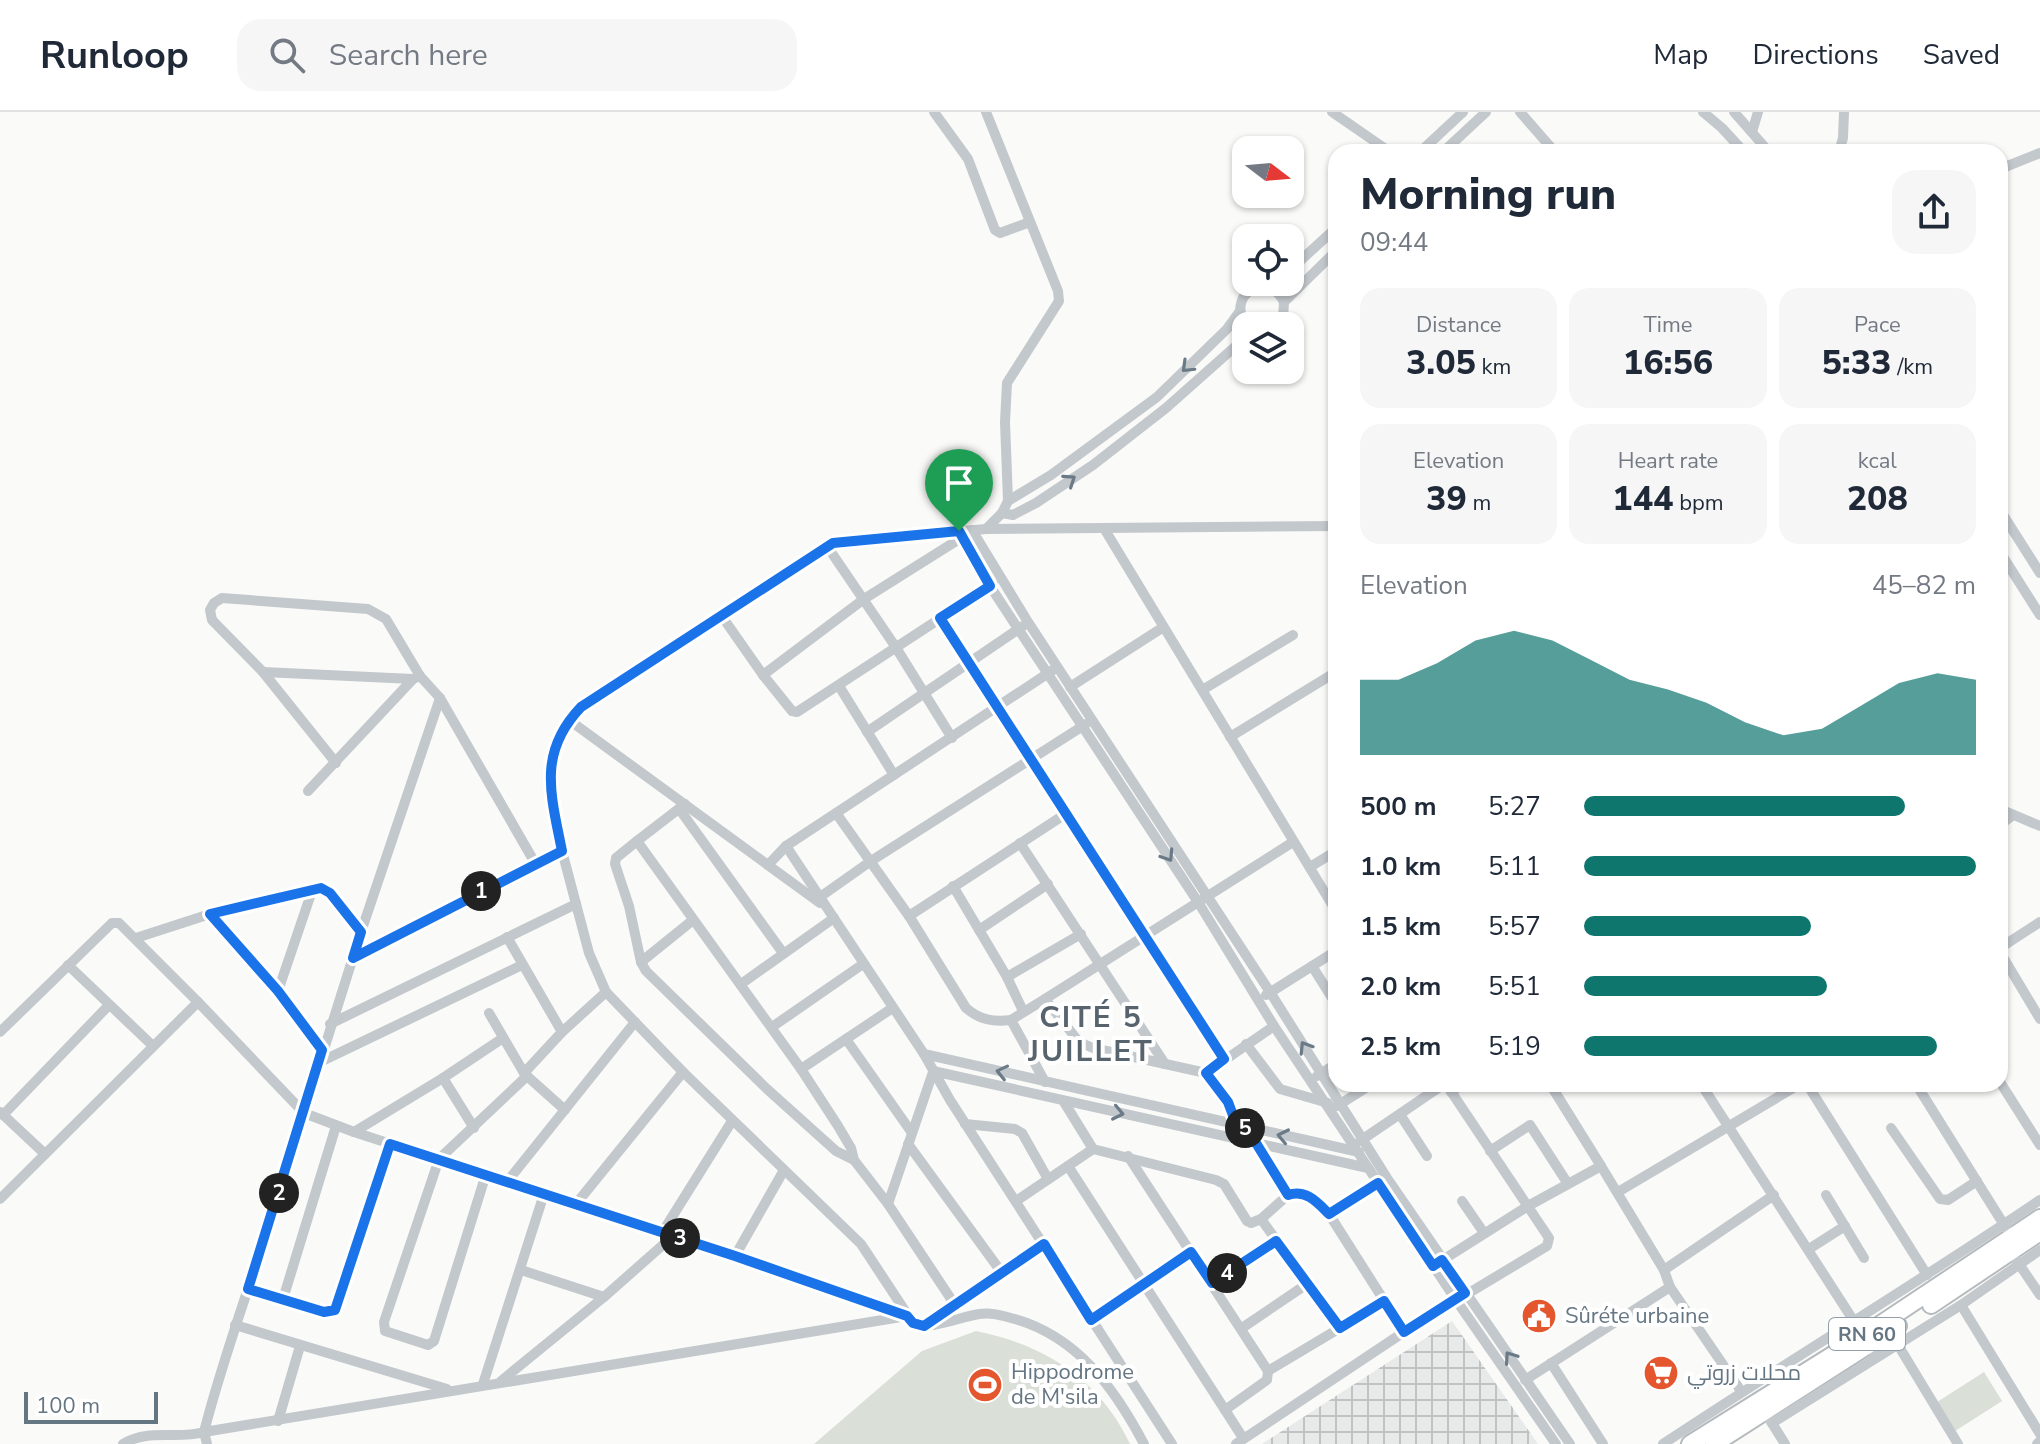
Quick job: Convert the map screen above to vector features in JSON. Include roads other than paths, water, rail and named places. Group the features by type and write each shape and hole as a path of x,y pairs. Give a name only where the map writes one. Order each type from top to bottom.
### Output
{"main road":[{"name":"RN 60","path":"1690,1444 1870,1346 1894,1338 2012,1245 2040,1218"},
{"name":"RN 60","path":"1714,1444 1768,1418 2012,1245 2040,1232"}],"street":[{"path":"934,112 968,159 995,230 1000,233 1030,222"},
{"path":"986,112 1058,291 1059,301 1007,383 1008,501 1002,513 986,529"},
{"path":"1332,112 1378,144"},
{"path":"1429,144 1463,112"},
{"path":"1452,144 1486,112"},
{"path":"1520,112 1548,144"},
{"path":"1703,112 1737,144"},
{"path":"1734,112 1762,144"},
{"path":"1752,132 1758,112"},
{"path":"1841,144 1844,112"},
{"path":"2008,166 2040,153"},
{"path":"1304,257 1328,235"},
{"path":"1284,302 1328,259"},
{"path":"1008,501 1051,475 1157,397 1227,329 1240,311 1245,296"},
{"path":"1280,296 1284,302 1283,312"},
{"path":"1002,513 1013,515 1036,503 1093,465 1166,408 1232,349"},
{"path":"2008,523 2040,573"},
{"path":"763,675 864,599 972,530 1328,526"},
{"path":"972,530 1028,622 1052,671 1070,687 1087,723"},
{"path":"1105,530 1328,897"},
{"path":"960,535 838,542 827,546 581,707 561,731 550,764 551,792 562,851 589,953 606,992 732,1121 861,1244 913,1323 924,1326 983,1313 1024,1321 1047,1331 1085,1358 1102,1377 1144,1444"},
{"path":"960,535 1018,629 1052,671 1202,898 1270,992 1333,1106 1382,1180 1438,1263 1465,1293 1570,1444"},
{"path":"827,546 895,646 952,738"},
{"path":"2008,565 2040,615"},
{"path":"721,615 763,675 795,712 1001,578"},
{"path":"336,763 263,672 212,620 210,610 214,603 222,598 368,609 386,619 417,678 440,698 535,863"},
{"path":"940,618 1224,1059"},
{"path":"867,732 1028,622"},
{"path":"1070,687 1162,628"},
{"path":"1204,689 1293,635"},
{"path":"768,865 786,846 1052,671"},
{"path":"263,672 417,678"},
{"path":"1230,737 1328,677"},
{"path":"308,791 417,678"},
{"path":"839,686 894,775"},
{"path":"207,1444 204,1432 235,1325 330,1024 440,698"},
{"path":"569,720 683,807 822,902"},
{"path":"822,902 871,861 1087,723"},
{"path":"683,807 616,858 641,962 652,978 767,1089 836,1151 854,1160"},
{"path":"683,807 783,953"},
{"path":"836,813 909,916 966,1008 987,1020 1011,1020 1293,842"},
{"path":"909,916 1067,813"},
{"path":"2008,813 2040,826"},
{"path":"2008,819 2013,815"},
{"path":"637,841 801,1069 845,1137 854,1160 888,1204 955,1305"},
{"path":"1020,843 1165,1064"},
{"path":"786,846 891,1009 924,1054 965,1124 1172,1444"},
{"path":"353,958 562,851"},
{"path":"1310,867 1328,856"},
{"path":"979,930 1048,884"},
{"path":"953,886 1007,977 1023,1011"},
{"path":"136,938 210,914 313,888 326,890 361,932"},
{"path":"278,991 313,888"},
{"path":"1202,898 1274,1026 1317,1076"},
{"path":"330,1024 576,904"},
{"path":"210,914 278,991 322,1050"},
{"path":"741,984 834,918"},
{"path":"641,962 693,920"},
{"path":"2008,944 2040,922"},
{"path":"0,1032 112,923 119,923 304,1113 907,1316"},
{"path":"1007,977 1081,934"},
{"path":"507,937 562,1032"},
{"path":"1258,1000 1328,956"},
{"path":"772,1027 863,964"},
{"path":"2008,964 2040,1019"},
{"path":"68,965 153,1046"},
{"path":"318,1063 522,965"},
{"path":"1312,966 1328,991"},
{"path":"486,1174 434,1341 428,1345 385,1331 383,1326 439,1159 474,1128 562,1032 606,992"},
{"path":"1045,999 1079,1042 1093,1048 1206,1073 1228,1102 1243,1131 1256,1143 1288,1195"},
{"path":"0,1199 198,1002"},
{"path":"45,1154 2,1113 109,1005"},
{"path":"801,1069 891,1009"},
{"path":"489,1013 525,1074 565,1110"},
{"path":"1011,1020 1049,1082 1050,1098"},
{"path":"507,1182 635,1022"},
{"path":"1206,1073 1274,1026"},
{"path":"354,1132 503,1038"},
{"path":"846,1039 1002,1273"},
{"path":"1246,1044 1280,1089 1333,1106 1358,1092"},
{"path":"924,1054 1243,1131"},
{"path":"1317,1076 1328,1069"},
{"path":"888,1204 933,1071"},
{"path":"933,1071 1064,1102 1243,1131 1359,1145 1439,1092"},
{"path":"576,1204 683,1072"},
{"path":"443,1078 474,1128"},
{"path":"1068,1166 1225,1410 1240,1441 1465,1293 1547,1246 1549,1238 1450,1092"},
{"path":"1555,1092 1618,1192 1664,1270 1670,1287 1741,1391"},
{"path":"1706,1092 1870,1346"},
{"path":"1618,1192 1786,1092"},
{"path":"1812,1092 1927,1275"},
{"path":"1921,1092 1977,1181 2040,1295"},
{"path":"2006,1092 2040,1145"},
{"path":"1064,1102 1093,1149"},
{"path":"1401,1116 1427,1156"},
{"path":"499,1382 604,1297 667,1234 732,1121"},
{"path":"965,1124 1015,1129 1022,1133 1048,1179"},
{"path":"1490,1151 1530,1125 1568,1184"},
{"path":"283,1299 336,1126"},
{"path":"1891,1128 1940,1199 1948,1200 1977,1181"},
{"path":"1256,1143 1368,1168 1382,1180"},
{"path":"248,1289 324,1312 335,1310 390,1144"},
{"path":"1359,1145 1368,1168"},
{"path":"1016,1201 1093,1149 1216,1180 1224,1184 1247,1221 1256,1223 1288,1195 1299,1193 1314,1199 1329,1214 1404,1332"},
{"path":"1128,1156 1268,1371 1267,1380 1225,1410"},
{"path":"1438,1263 1528,1206 1601,1166"},
{"path":"735,1256 784,1170"},
{"path":"1329,1214 1382,1180"},
{"path":"483,1384 544,1194"},
{"path":"1664,1270 1774,1195"},
{"path":"1826,1195 1864,1258"},
{"path":"1958,1444 1894,1338 1961,1305 2012,1245 2040,1200"},
{"path":"1462,1201 1484,1233"},
{"path":"1261,1219 1340,1328"},
{"path":"1809,1249 1845,1226"},
{"path":"1212,1283 1276,1241"},
{"path":"924,1326 1044,1244"},
{"path":"1666,1443 1741,1391 1927,1275 2012,1245 2040,1250"},
{"path":"1091,1320 1191,1252"},
{"path":"1438,1263 1456,1300 1556,1444"},
{"path":"521,1270 604,1297"},
{"path":"1242,1328 1307,1284"},
{"path":"1525,1380 1670,1287"},
{"path":"1268,1371 1384,1301"},
{"path":"1961,1305 2040,1434"},
{"path":"123,1444 151,1434 188,1435 278,1421 483,1384 907,1316"},
{"path":"235,1325 450,1390"},
{"path":"278,1421 300,1346"},
{"path":"1551,1363 1599,1443"},
{"path":"1768,1418 1785,1444"}],"place":[{"name":"Sûréte urbaine","path":"1539,1316"},
{"name":"محلات زروتي","path":"1661,1373"},
{"name":"Hippodrome de M'sila","path":"985,1385"}],"district":[{"name":"CITÉ 5 JUILLET","path":"1091,1034"}]}
